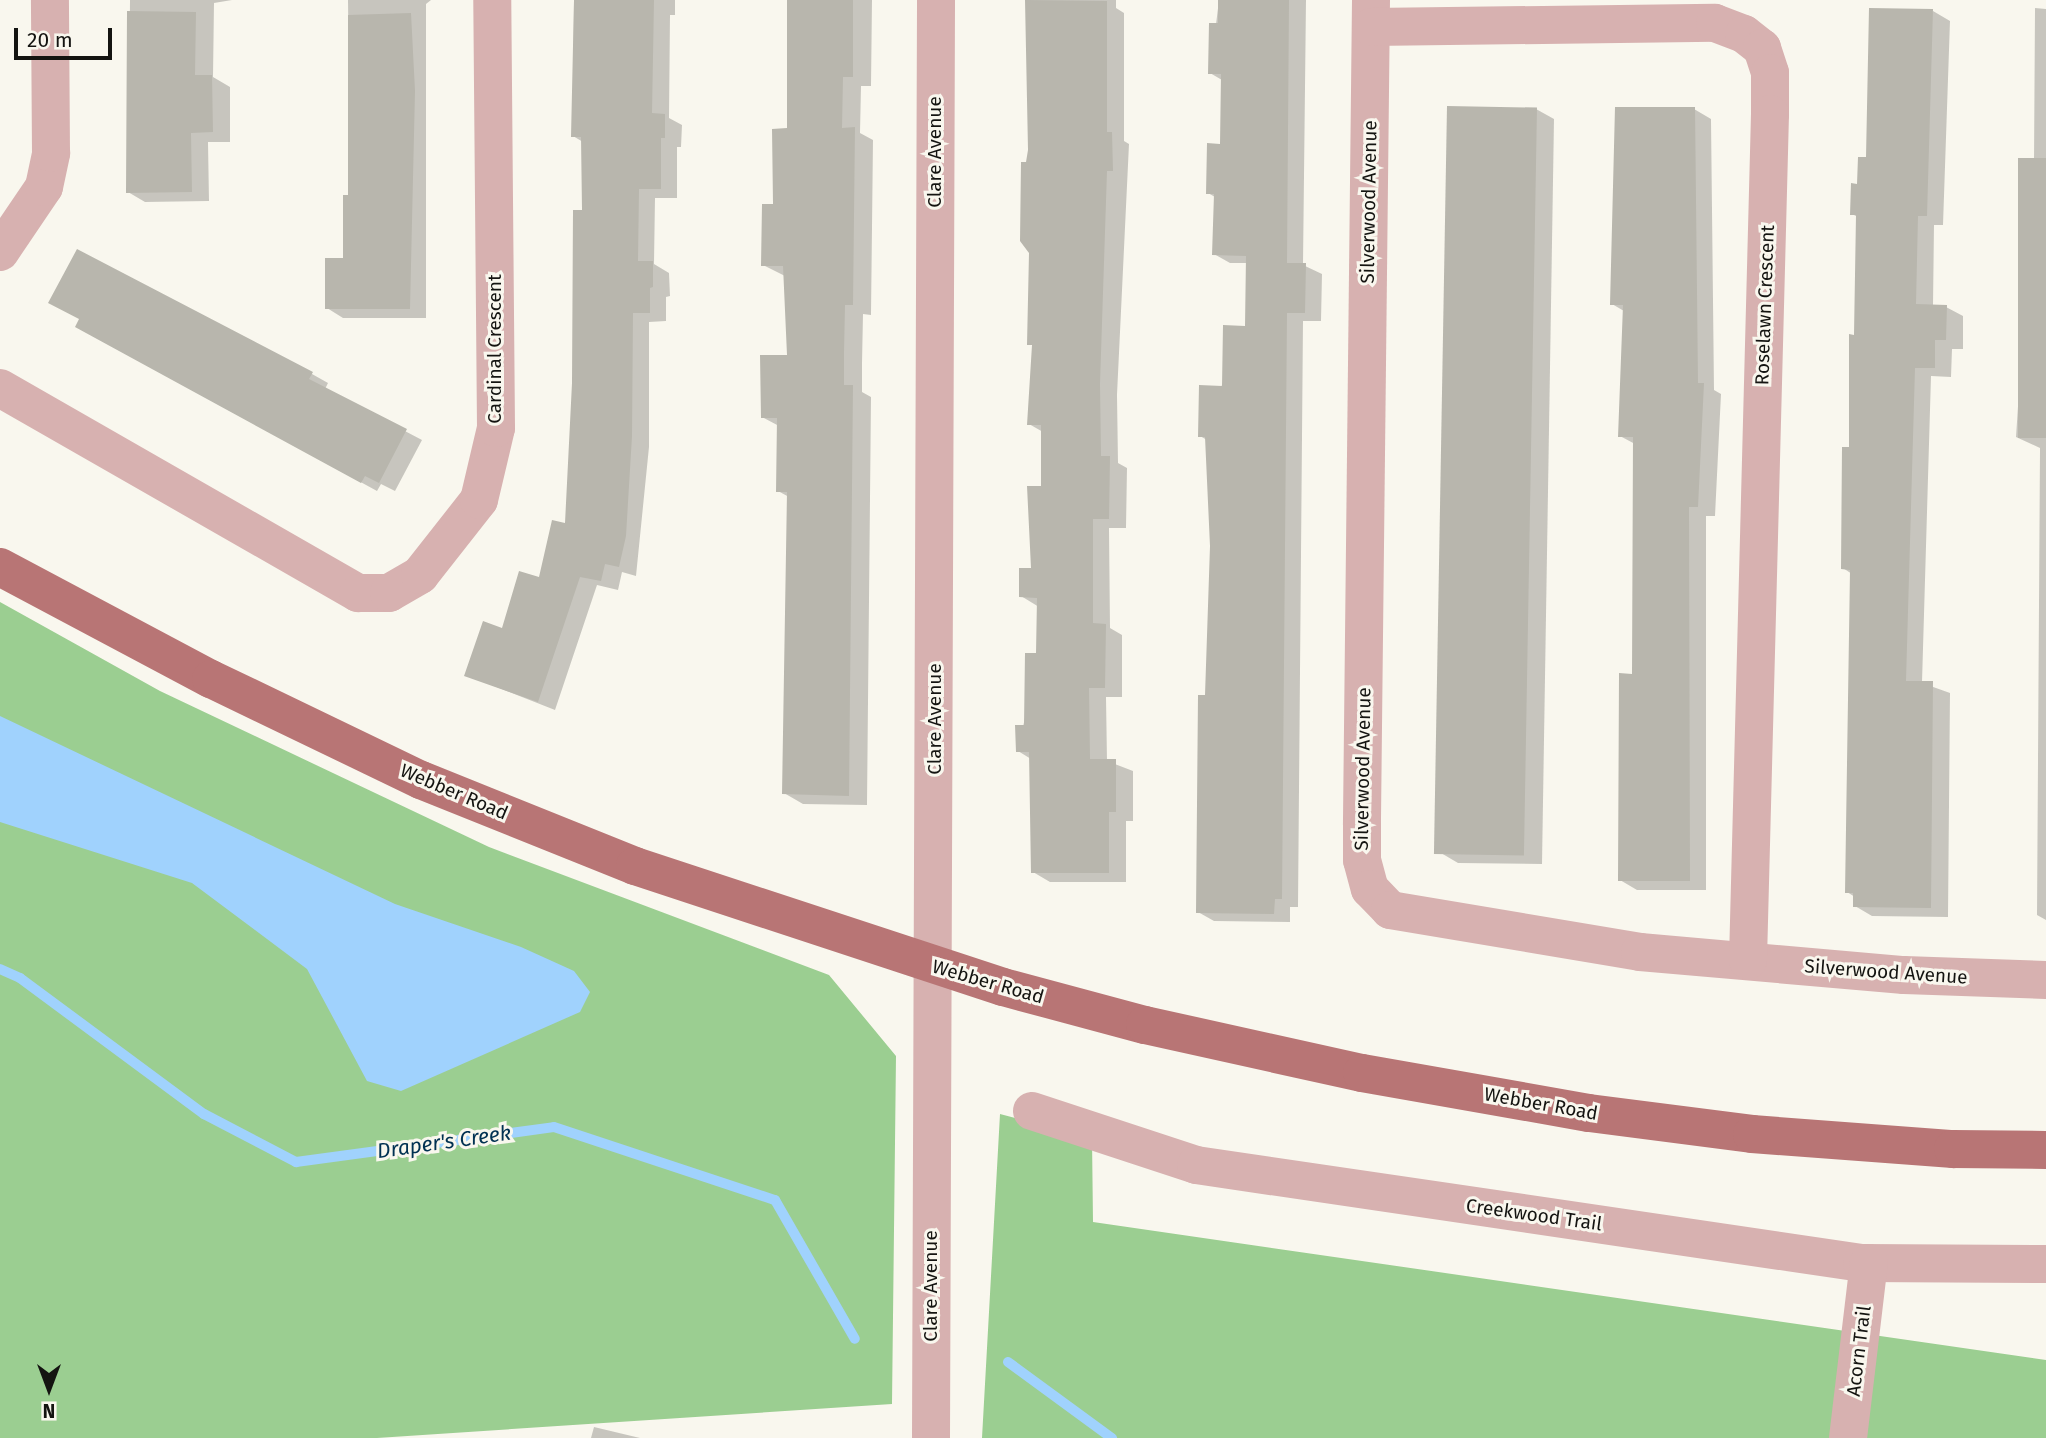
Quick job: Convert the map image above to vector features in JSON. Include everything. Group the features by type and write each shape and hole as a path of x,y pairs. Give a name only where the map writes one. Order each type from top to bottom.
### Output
{"main road":[{"name":"Webber Road","path":"0,567 104,625 421,780 635,866 933,966 1145,1026 1362,1073 1589,1112 1752,1135 1953,1149 2046,1150"}],"street":[{"path":"0,252 44,187 51,153 50,0"},
{"name":"Cardinal Crescent","path":"0,388 358,593 389,593 420,575 479,500 496,428 492,0"},
{"name":"Clare Avenue","path":"931,1438 936,0"},
{"name":"Roselawn Crescent","path":"1371,14 1715,23 1744,34 1762,48 1770,73 1770,114 1748,961"},
{"name":"Silverwood Avenue","path":"1371,14 1362,825 1362,860 1370,889 1390,910 1424,918 1640,952 1904,975 2046,979"},
{"name":"Creekwood Trail","path":"1032,1111 1196,1165 1869,1263 2046,1264"},
{"name":"Acorn Trail","path":"1848,1438 1869,1263"}],"green space":[{"path":"0,602 160,691 489,847 829,975 896,1056 892,1404 377,1438 0,1438"},
{"path":"1000,1114 1092,1138 1093,1222 2046,1360 2046,1438 982,1438"}],"water":[{"path":"0,716 395,904 521,947 574,971 590,992 580,1012 401,1091 367,1081 307,969 192,883 0,822"}],"building":[{"path":"574,0 654,0 652,113 665,114 665,138 661,138 661,189 639,189 638,261 653,261 653,287 650,288 650,313 633,313 632,436 626,536 619,567 605,564 601,581 580,577 538,702 464,676 483,621 502,628 519,571 539,577 552,520 565,523 572,383 573,210 582,210 581,137 571,137"},
{"path":"787,0 853,0 853,77 843,77 842,128 855,127 853,305 845,305 844,353 844,385 853,385 849,796 782,794 787,492 776,492 777,418 761,418 760,355 787,355 783,266 761,266 762,204 773,204 772,129 787,128"},
{"path":"1025,0 1107,1 1107,132 1112,132 1113,171 1107,171 1100,384 1101,456 1110,456 1109,519 1093,519 1093,623 1106,624 1105,688 1089,688 1090,759 1116,759 1116,812 1109,812 1109,873 1031,873 1029,752 1016,752 1015,725 1024,725 1025,653 1036,653 1037,598 1019,597 1019,568 1031,568 1027,486 1041,486 1041,425 1027,425 1032,345 1027,345 1029,253 1020,241 1021,162 1026,162 1028,150"},
{"path":"1218,0 1289,0 1287,263 1306,263 1305,313 1287,313 1282,899 1275,899 1274,914 1196,913 1198,695 1205,695 1210,546 1205,437 1198,437 1199,385 1222,386 1223,325 1245,326 1246,256 1212,255 1214,194 1206,194 1207,143 1220,144 1221,74 1208,74 1209,23 1218,23"},
{"path":"1869,8 1933,9 1927,216 1918,216 1916,304 1947,305 1946,340 1935,340 1935,368 1915,368 1906,681 1933,681 1931,908 1853,907 1853,893 1845,893 1850,570 1841,569 1842,447 1849,447 1849,334 1854,335 1856,215 1850,215 1851,183 1857,184 1858,157 1866,157"},
{"path":"127,11 196,12 195,75 212,75 213,132 191,133 192,192 126,193"},
{"path":"411,13 415,91 410,309 325,309 325,258 343,258 343,195 348,195 348,15"},
{"path":"1447,106 1537,108 1524,855 1434,854"},
{"path":"1615,107 1695,107 1698,383 1704,383 1698,507 1689,507 1690,881 1618,881 1619,673 1632,674 1633,437 1618,437 1623,305 1610,305"},
{"path":"2018,158 2046,158 2046,438 2018,438"},
{"path":"77,249 313,372 309,379 407,429 379,483 365,476 361,483 75,327 79,319 48,303"}],"waterway":[{"name":"Draper's Creek","path":"0,969 20,978 204,1114 296,1162 554,1127 775,1200 855,1339"},
{"name":"Draper's Creek","path":"1008,1362 1112,1438"}]}
